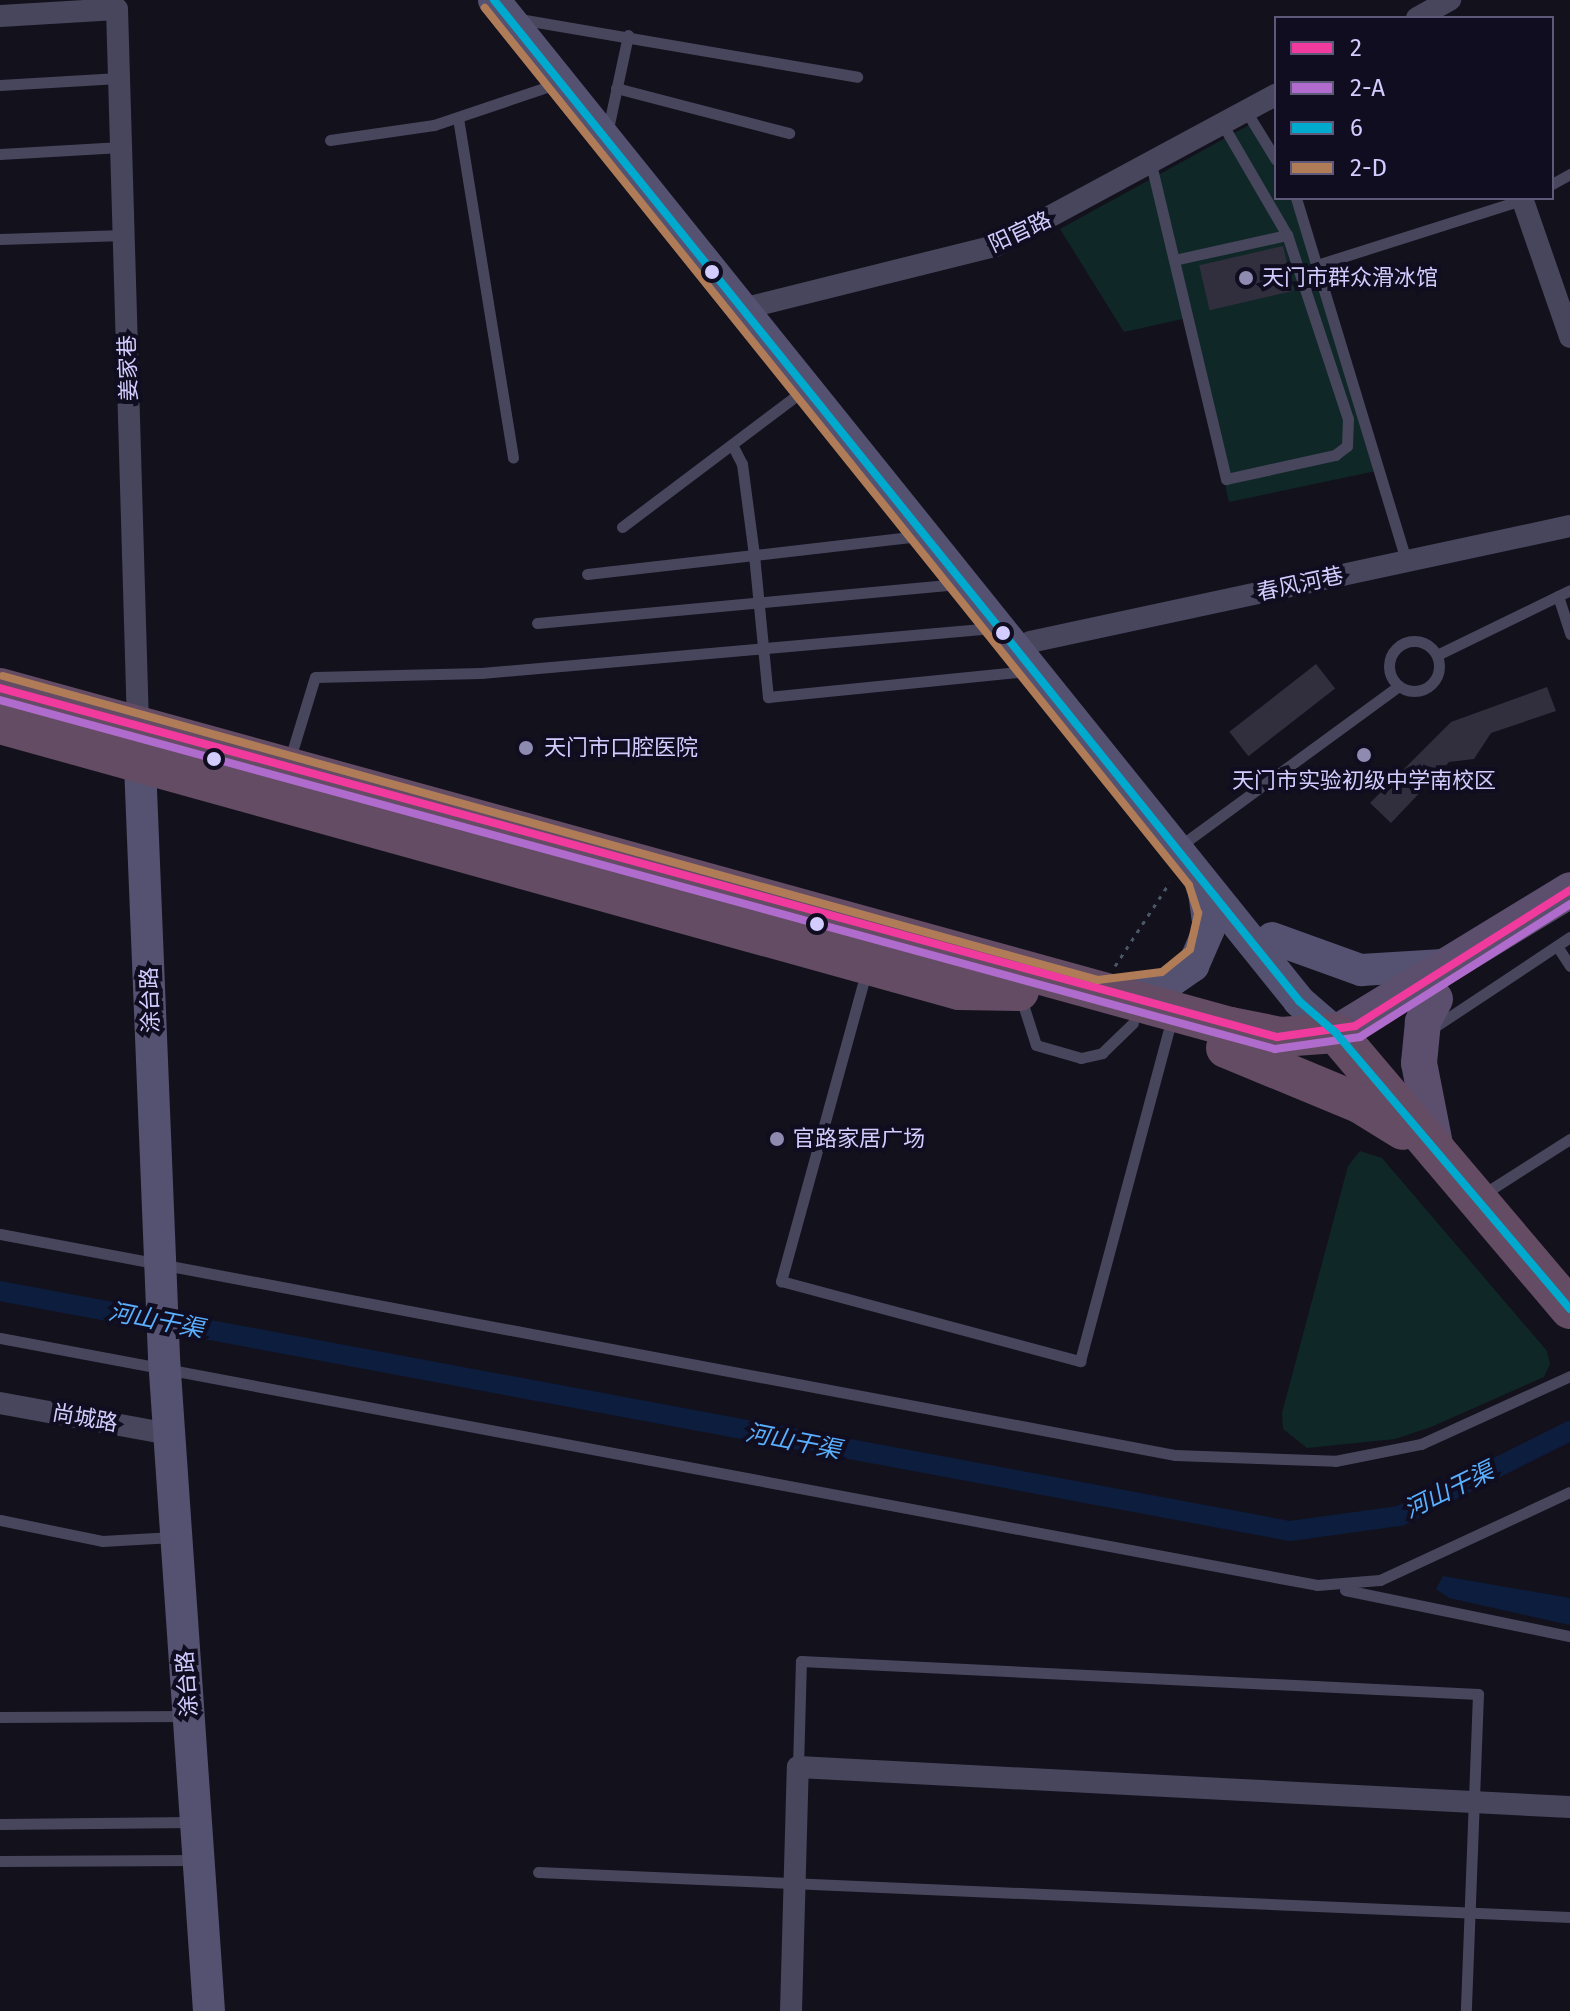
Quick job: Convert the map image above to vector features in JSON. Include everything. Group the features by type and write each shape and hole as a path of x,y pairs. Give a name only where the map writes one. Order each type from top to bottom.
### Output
{"highway":[{"path":"0,672 138,736 1226,1048 1276,1057 1342,1041"},
{"path":"0,688 138,736 868,965 959,990 1019,991"},
{"path":"0,709 138,736 708,876"},
{"path":"0,724 292,752 1097,992 1277,1037 1342,1041 1475,1200 1568,1302"},
{"path":"1226,1048 1361,1104 1438,1157"}],"main road":[{"path":"494,0 1031,656 1299,1001 1342,1041"},
{"path":"517,10 609,124 806,389 998,627 1031,656"},
{"name":"涂台路","path":"138,736 165,1364 209,2011"},
{"path":"1188,856 1272,938 1342,1041"},
{"path":"1097,992 1151,988 1193,966 1209,929 1188,856"},
{"path":"1342,1041 1570,890"},
{"path":"1342,1041 1435,999 1570,912"},
{"path":"1272,938 1318,959 1372,971 1458,962"},
{"path":"1435,999 1420,1040 1423,1096 1438,1157"}],"street":[{"path":"1421,16 1452,0"},
{"path":"0,16 117,4"},
{"name":"姜家巷","path":"117,4 138,736"},
{"name":"阳官路","path":"748,307 995,246 1274,96"},
{"path":"1524,200 1565,305 1570,337"},
{"name":"春风河巷","path":"1031,656 1406,561 1570,526"},
{"name":"尚城路","path":"0,1403 169,1434"},
{"path":"791,2011 798,1767 1570,1807"}],"lane":[{"path":"517,10 628,35 857,77"},
{"path":"609,124 628,35"},
{"path":"0,85 119,78"},
{"path":"330,140 458,118 559,83"},
{"path":"616,88 789,133"},
{"path":"1246,111 1274,157"},
{"path":"458,118 513,458"},
{"path":"1151,164 1226,479 1335,455 1350,434 1287,235 1223,125"},
{"path":"0,154 121,147"},
{"path":"1297,200 1320,264 1406,561"},
{"path":"1320,264 1521,200"},
{"path":"0,239 124,235"},
{"path":"1174,260 1287,235"},
{"path":"622,527 806,389"},
{"path":"732,444 745,477 768,697 1031,656"},
{"path":"587,574 924,535"},
{"path":"537,623 963,584"},
{"path":"1437,655 1570,590"},
{"path":"1558,596 1570,634"},
{"path":"292,752 315,677 764,652 998,627"},
{"path":"1418,641 1437,655 1430,685 1414,691 1399,686 1389,672 1396,649 1418,641"},
{"path":"1188,856 1399,686"},
{"path":"1420,1040 1570,937"},
{"path":"1557,946 1570,966"},
{"path":"868,965 781,1281 1080,1361 1151,1027"},
{"path":"1475,1200 1570,1139"},
{"path":"0,1234 160,1269 1159,1452 1250,1461 1335,1461 1421,1444 1570,1376"},
{"path":"0,1338 165,1364 1570,1636"},
{"path":"1317,1585 1380,1580 1570,1492"},
{"path":"0,1520 102,1541 177,1537"},
{"path":"798,1767 801,1661 1124,1671 1478,1694 1466,2011"},
{"path":"0,1717 189,1716"},
{"path":"0,1824 197,1822"},
{"path":"0,1861 199,1860"},
{"path":"538,1872 796,1878 1570,1917"}],"path":[{"path":"1097,992 1188,856"}],"green space":[{"path":"1249,125 1274,164 1274,200 1294,200 1381,470 1229,502 1187,318 1124,332 1060,229"},
{"path":"1360,1151 1382,1158 1547,1351 1550,1364 1544,1377 1431,1427 1395,1439 1307,1448 1283,1429 1282,1413 1348,1166"}],"water":[{"path":"1443,1576 1570,1598 1570,1625 1449,1598 1436,1589"}],"building":[{"name":"天门市群众滑冰馆","path":"1283,246 1293,291 1210,310 1199,265"},
{"path":"1316,664 1335,688 1248,756 1229,732"},
{"path":"1547,687 1556,711 1491,733 1474,759 1449,762 1391,823 1370,803 1451,722"}],"waterway":[{"name":"河山干渠","path":"0,1291 1290,1531 1400,1516 1570,1431"}],"transit line":[{"name":"6","path":"494,0 1299,1001 1336,1033 1570,1309"},
{"name":"2-D","path":"3,676 1098,980 1162,972 1190,949 1198,913 1189,885 485,8"},
{"name":"2","path":"0,688 1277,1037 1355,1026 1570,890"},
{"name":"2-A","path":"0,700 1275,1049 1360,1037 1570,904"}],"place":[{"name":"天门市群众滑冰馆","path":"1246,278"},
{"name":"天门市口腔医院","path":"526,748"},
{"name":"天门市实验初级中学南校区","path":"1364,755"},
{"name":"官路家居广场","path":"777,1139"}]}
